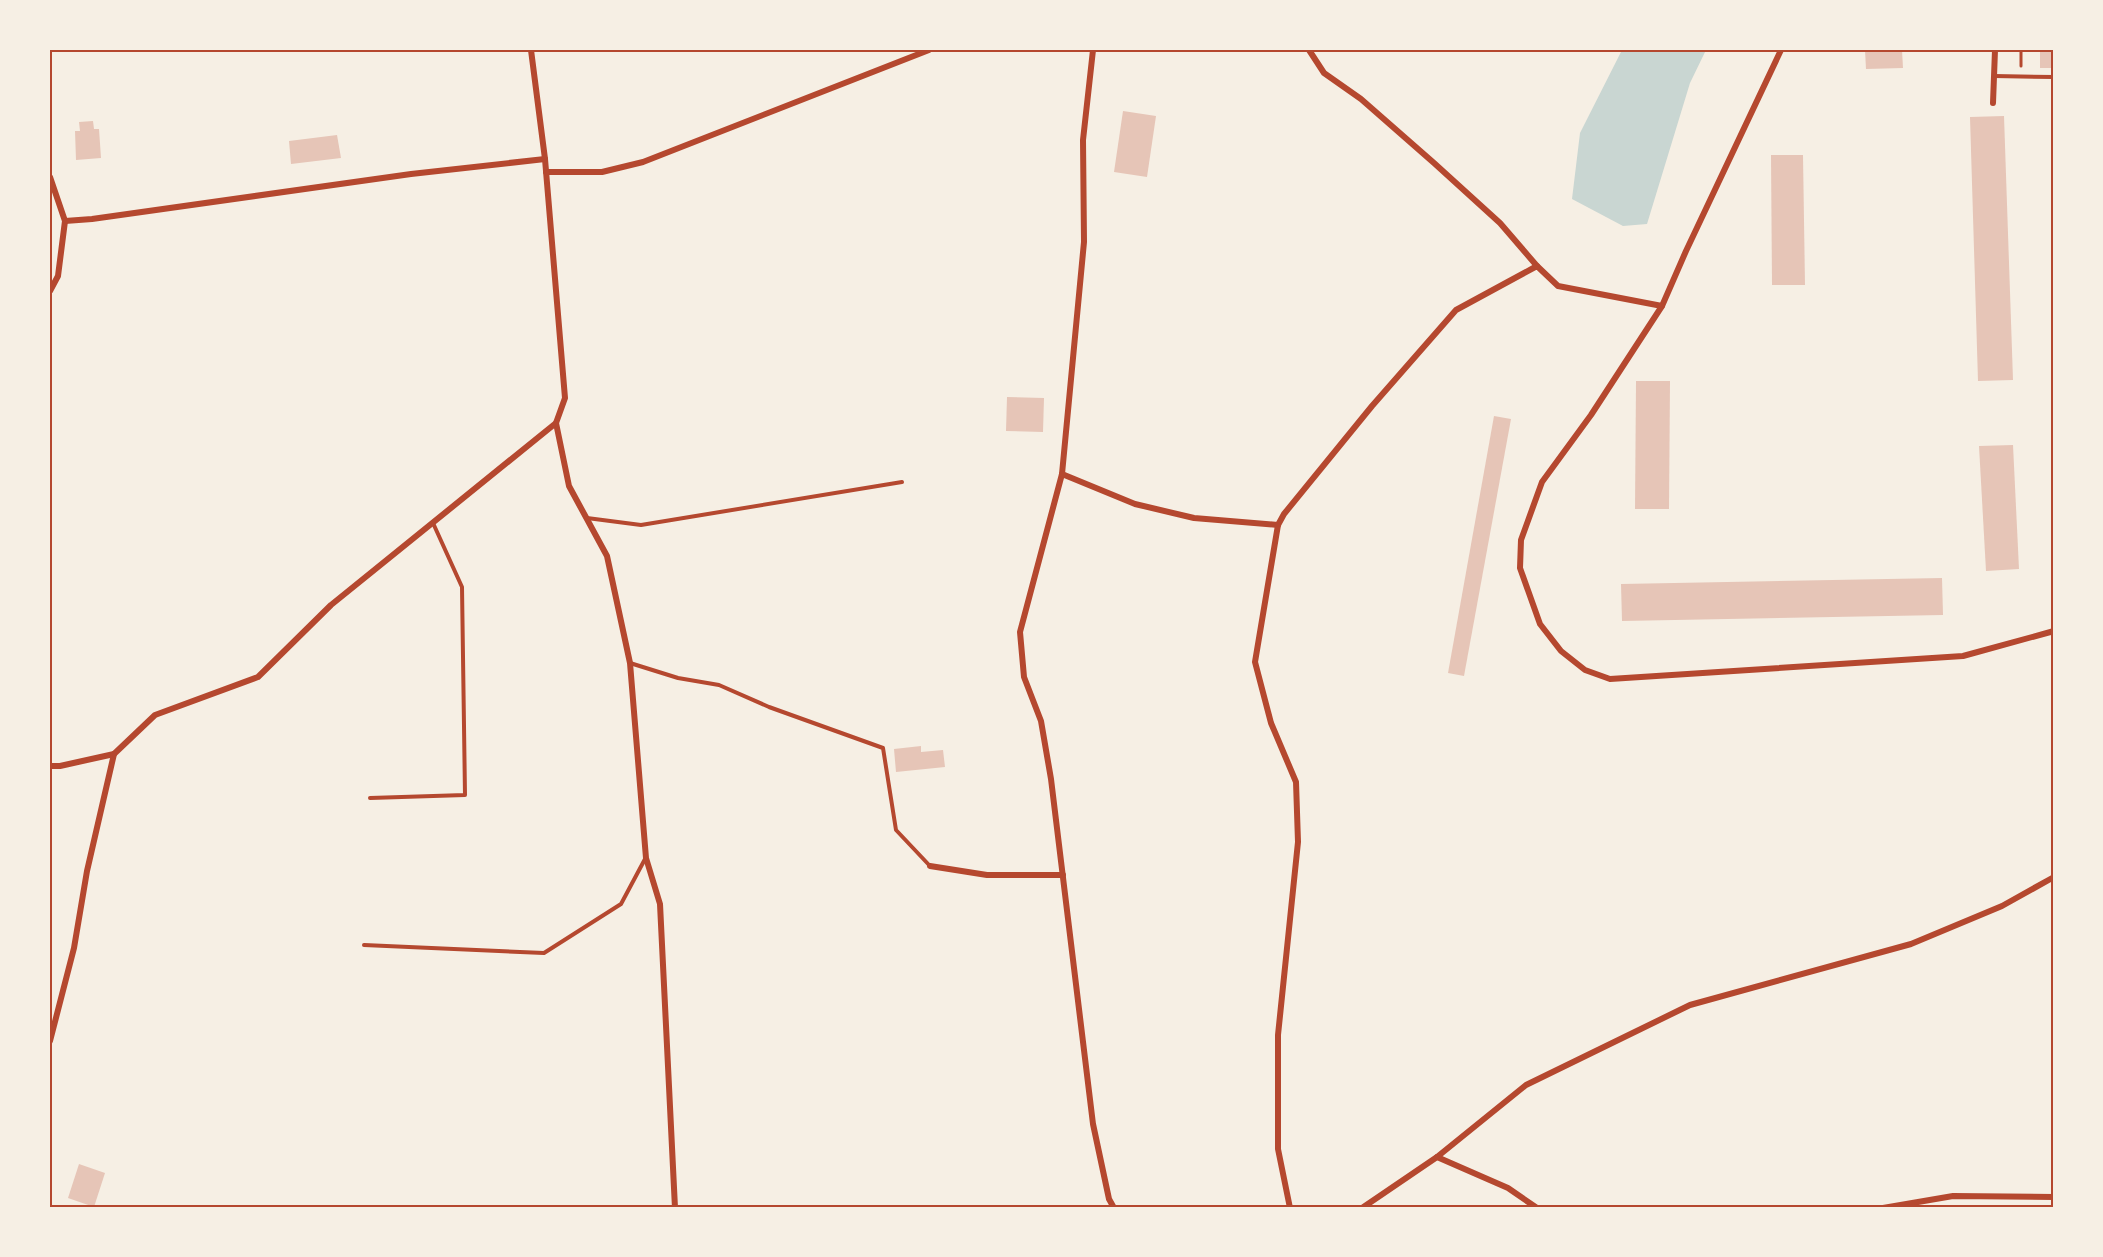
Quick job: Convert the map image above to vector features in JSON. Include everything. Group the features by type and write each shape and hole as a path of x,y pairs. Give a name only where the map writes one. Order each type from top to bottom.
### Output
{"street":[{"path":"50,766 60,766 114,754 155,715 258,676 331,605 556,423 565,398 545,159 531,50"},
{"path":"546,172 602,172 643,162 929,50"},
{"path":"1093,50 1083,140 1084,242 1062,474 1020,632 1024,677 1041,721 1051,779 1093,1124 1109,1199 1114,1208"},
{"path":"1309,50 1324,74 1361,99 1434,163 1500,223 1537,266 1558,286 1662,306"},
{"path":"1780,50 1662,306 1590,415 1542,482 1521,540 1520,568 1540,624 1561,651 1585,670 1611,679 1963,656 2054,631"},
{"path":"1993,103 1995,50"},
{"path":"65,221 411,174 545,159"},
{"path":"50,177 65,221 58,276 50,291"},
{"path":"1290,1208 1278,1149 1278,1035 1299,842 1296,782 1271,723 1255,662 1278,525 1284,514 1372,406 1456,310 1537,266"},
{"path":"556,423 569,486 607,556 630,663 646,858 660,904 675,1208"},
{"path":"1062,474 1135,504 1194,518 1278,525"},
{"path":"50,1041 74,948 87,871 114,754"},
{"path":"930,866 987,875 1063,875"},
{"path":"1362,1208 1437,1157 1526,1085 1690,1005 1911,944 2002,906 2054,877"},
{"path":"1437,1157 1508,1188 1537,1208"},
{"path":"1883,1208 1953,1196 2054,1197"}],"lane":[{"path":"1994,76 2054,77"},
{"path":"586,518 641,525 902,482"},
{"path":"370,798 465,795 462,586 433,522"},
{"path":"630,663 678,678 719,685 770,707 884,748 896,830 930,866"},
{"path":"364,945 544,952 621,904 646,858"}],"path":[{"path":"2020,76 2021,50"}],"shaded area":[{"path":"1622,50 1706,50 1690,83 1647,224 1623,226 1572,199 1580,133"}],"building":[{"path":"1865,50 1902,50 1903,68 1866,69"},
{"path":"2040,50 2054,50 2054,68 2040,68"},
{"path":"1123,111 1156,116 1147,177 1114,172"},
{"path":"2004,116 2013,380 1978,381 1970,117"},
{"path":"93,121 94,129 99,129 101,158 76,160 75,131 80,131 79,122"},
{"path":"337,135 341,158 291,164 289,141"},
{"path":"1771,155 1803,155 1805,285 1772,285"},
{"path":"1636,381 1670,381 1669,509 1635,509"},
{"path":"1007,397 1044,398 1043,432 1006,431"},
{"path":"1494,416 1511,419 1464,676 1448,673"},
{"path":"2013,445 2019,569 1986,571 1979,446"},
{"path":"1942,578 1943,615 1622,621 1621,584"},
{"path":"921,746 921,752 943,750 945,767 896,772 894,749"},
{"path":"79,1164 105,1173 94,1207 68,1198"}]}
